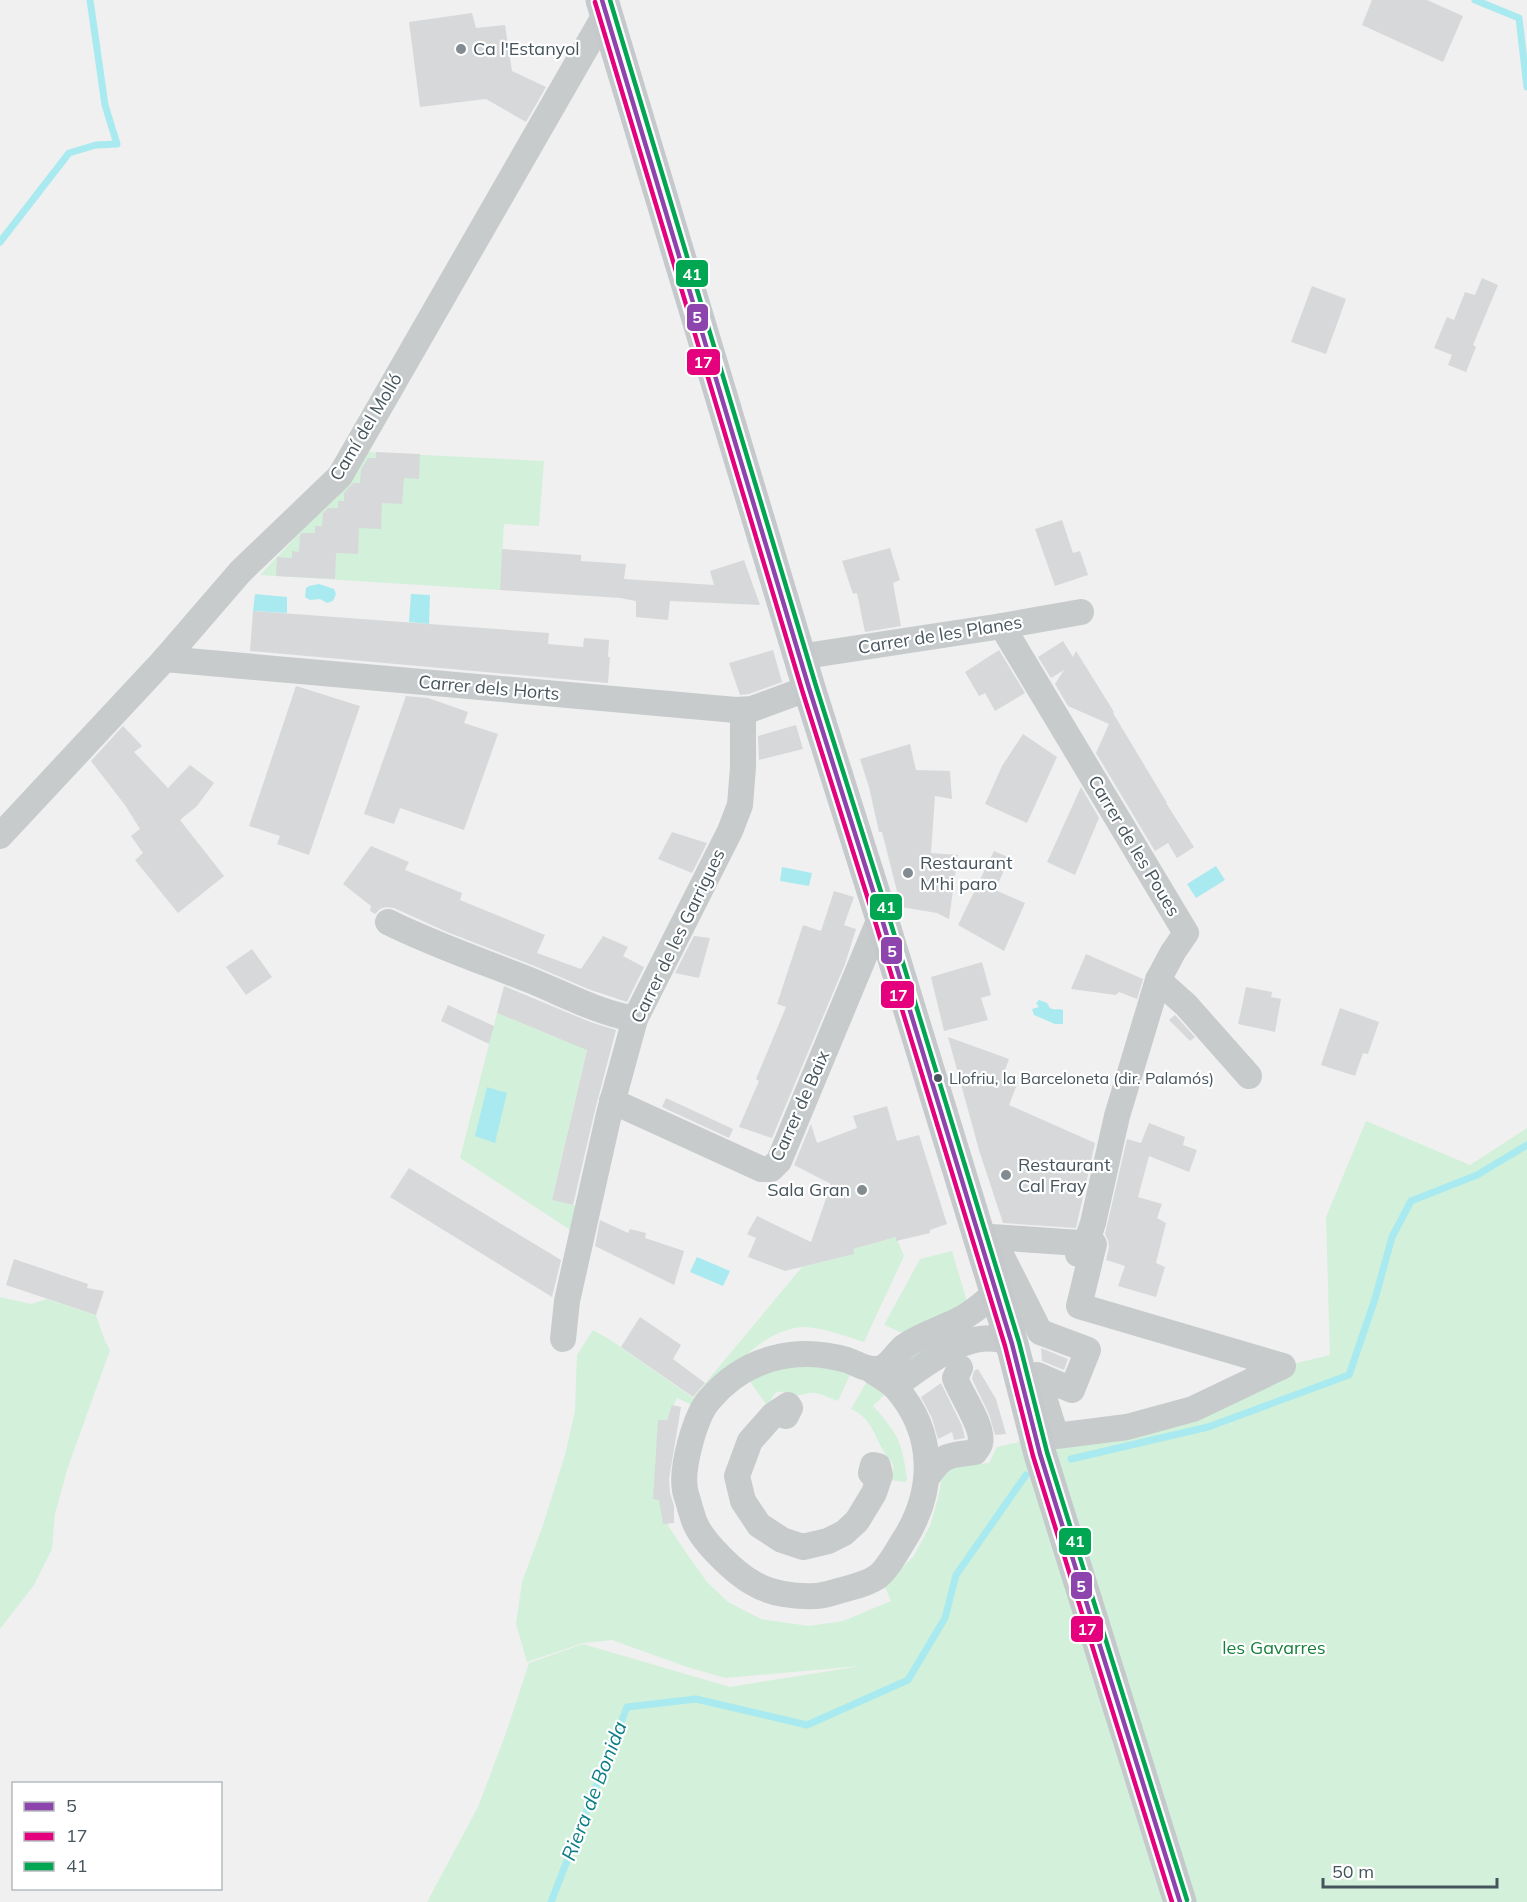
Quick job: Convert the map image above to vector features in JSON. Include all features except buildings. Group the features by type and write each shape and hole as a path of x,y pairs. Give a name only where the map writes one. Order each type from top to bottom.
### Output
{"main road":[{"path":"604,6 809,688 986,1241 995,1293 1012,1344 1040,1454 1180,1902"}],"street":[{"name":"Camí del Molló","path":"0,836 165,659 240,572 340,476 604,6"},
{"name":"Carrer de les Planes","path":"800,657 1081,612"},
{"name":"Carrer de les Poues","path":"1002,626 1186,933 1158,980 1117,1116 1093,1223 1086,1244"},
{"name":"Carrer dels Horts","path":"165,659 743,710 752,709 809,688"},
{"name":"Carrer de les Garrigues","path":"563,1339 567,1301 612,1101 635,1019 725,840 740,805 743,710"},
{"name":"Carrer de Baix","path":"612,1101 761,1169 771,1169 779,1161 881,916"},
{"path":"388,922 473,960 530,980 614,1015 635,1019"},
{"path":"1158,980 1186,1005 1249,1076"},
{"path":"992,1237 1094,1244 1079,1306 1283,1366 1193,1409 1127,1427 1056,1436 1037,1375 1072,1390 1088,1350 1040,1332 986,1241 992,1237"},
{"path":"870,1369 883,1367 903,1347 926,1333 954,1323 974,1312 995,1293"},
{"path":"894,1386 925,1364 962,1344 991,1338 1012,1344"},
{"path":"784,1355 817,1355 846,1360 870,1369 894,1386 911,1408 925,1443 928,1476 915,1522 878,1577 854,1587 818,1596 784,1594 754,1584 726,1563 696,1527 685,1489 686,1466 693,1430 708,1400 748,1366 784,1355"},
{"path":"928,1476 938,1461 951,1455 975,1452 980,1444 980,1428 955,1378 960,1368"},
{"path":"786,1416 790,1408 788,1405 773,1415 750,1442 737,1476 742,1501 759,1525 782,1540 803,1547 828,1541 844,1533 857,1521 874,1493 880,1475 878,1466 873,1465 871,1473"}],"green space":[{"path":"365,452 544,461 539,526 504,524 500,590 260,575 341,489"},
{"path":"565,1012 593,1023 552,1200 581,1207 575,1233 460,1158 497,1013 558,1038"},
{"name":"les Gavarres","path":"1366,1121 1470,1165 1527,1128 1527,1902 427,1902 478,1807 529,1663 583,1644 730,1687 861,1666 725,1678 612,1640 583,1643 527,1662 516,1624 522,1582 565,1455 575,1411 577,1355 593,1330 693,1398 802,1267 853,1254 853,1249 896,1237 904,1256 864,1342 812,1328 789,1329 759,1344 732,1368 697,1405 677,1398 666,1421 660,1503 669,1527 707,1582 728,1602 761,1619 809,1626 843,1621 891,1601 884,1585 913,1557 930,1526 942,1475 951,1467 989,1463 997,1447 1023,1441 1127,1427 1284,1366 1330,1355 1326,1217"},
{"path":"952,1251 968,1305 937,1348 897,1371 926,1343 884,1325 920,1259"},
{"path":"0,1297 31,1304 47,1299 96,1315 110,1350 68,1467 55,1514 52,1549 34,1585 0,1629"},
{"path":"813,1364 851,1373 838,1401 815,1393 798,1395 777,1392 770,1403 766,1404 748,1379 775,1368"},
{"path":"867,1381 884,1395 873,1406 898,1439 903,1456 906,1482 889,1480 893,1470 891,1462 867,1421 851,1409"}],"water":[{"path":"319,584 334,589 336,594 333,601 327,603 320,599 310,600 305,597 306,588"},
{"path":"255,594 287,597 287,613 253,611"},
{"path":"411,594 430,595 429,624 409,622"},
{"path":"1216,866 1225,880 1196,898 1187,884"},
{"path":"782,867 812,873 809,886 780,881"},
{"path":"1039,1000 1047,1003 1052,1009 1063,1010 1063,1024 1055,1024 1034,1015 1032,1009 1039,1007 1036,1003"},
{"path":"487,1087 507,1093 495,1143 475,1136"},
{"path":"697,1257 730,1271 723,1286 690,1272"}],"waterway":[{"path":"0,242 69,153 96,145 117,144 105,105 90,0"},
{"path":"1475,0 1519,18 1527,87"},
{"path":"1071,1459 1208,1427 1349,1375 1375,1299 1392,1237 1411,1201 1477,1175 1527,1145"},
{"name":"Riera de Bonida","path":"551,1902 627,1707 696,1699 807,1725 908,1680 945,1618 956,1575 1026,1475"}],"transit line":[{"name":"5","path":"602,0 809,688 1012,1344 1040,1454 1180,1902"},
{"name":"41","path":"610,0 816,686 1019,1342 1047,1452 1187,1900"},
{"name":"17","path":"595,2 802,690 1005,1346 1033,1456 1172,1902"}],"place":[{"name":"Ca l'Estanyol","path":"461,49"},
{"name":"Restaurant M'hi paro","path":"908,873"},
{"name":"Llofriu, la Barceloneta (dir. Palamós)","path":"938,1078"},
{"name":"Restaurant Cal Fray","path":"1006,1175"},
{"name":"Sala Gran","path":"862,1190"}]}
